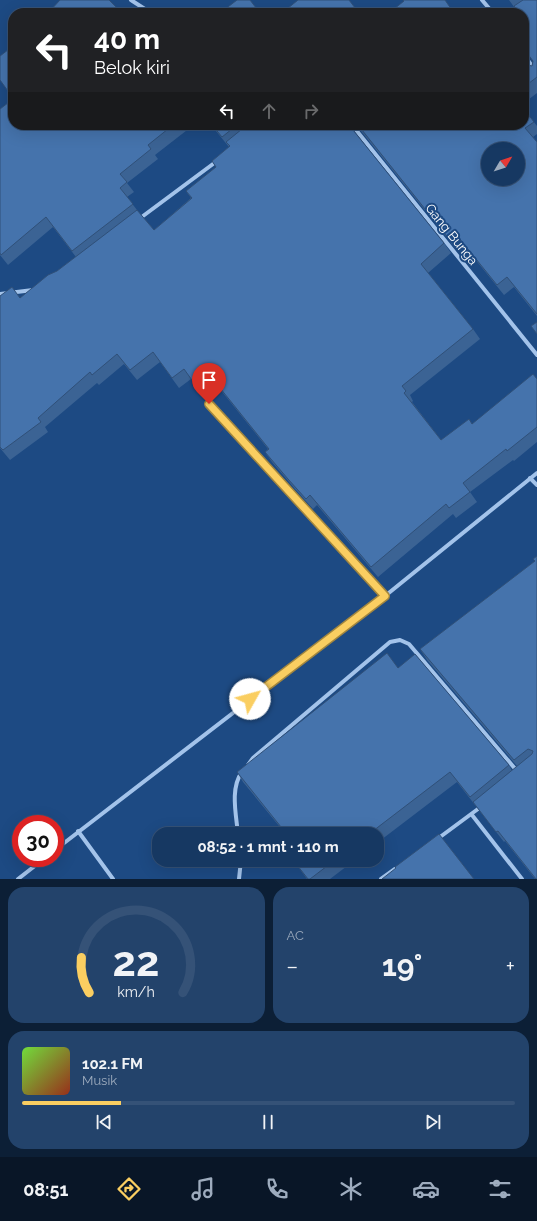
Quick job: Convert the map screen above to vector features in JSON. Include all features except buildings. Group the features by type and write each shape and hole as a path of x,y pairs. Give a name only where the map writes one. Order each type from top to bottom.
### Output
{"street":[{"path":"131,0 143,8"},
{"path":"482,0 489,8"},
{"path":"529,62 537,73"},
{"name":"Gang Bunga","path":"356,130 537,355"},
{"path":"132,225 221,157"},
{"path":"0,294 37,289"},
{"path":"209,404 385,596"},
{"path":"64,843 385,596 537,472"},
{"path":"530,478 537,485"},
{"path":"237,827 234,806 237,779 253,758 390,642 400,640 408,644 520,775"},
{"path":"433,842 484,805"},
{"path":"472,815 522,879"},
{"path":"78,831 113,879"},
{"path":"381,879 401,865"},
{"path":"18,879 33,867"},
{"path":"239,879 240,867"}],"route":[{"path":"209,404 385,596 250,699"}]}
